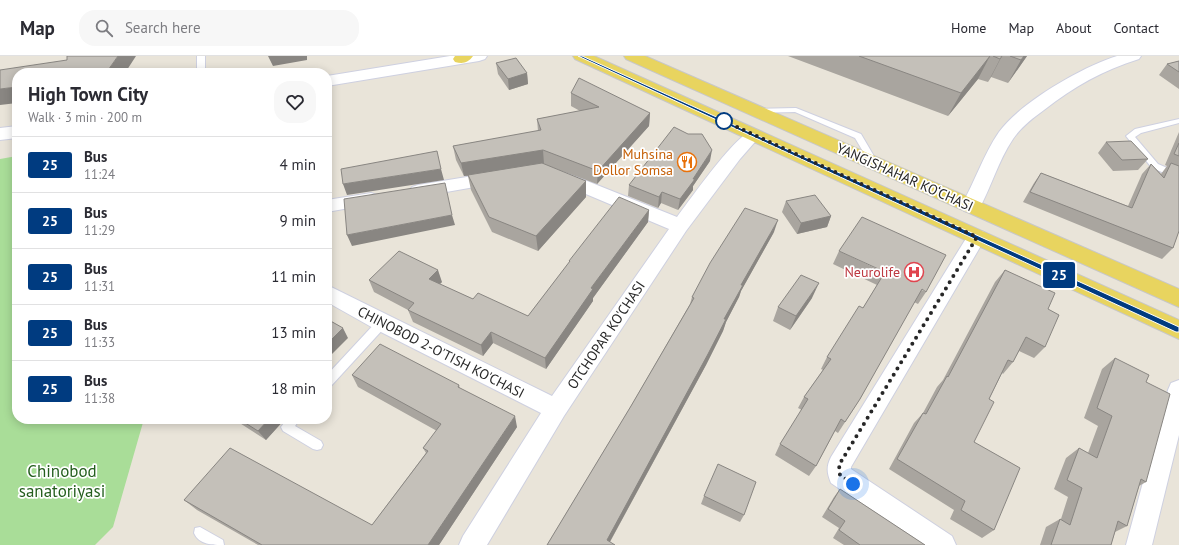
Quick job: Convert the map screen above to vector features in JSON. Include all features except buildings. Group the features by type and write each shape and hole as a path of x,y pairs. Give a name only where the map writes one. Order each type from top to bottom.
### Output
{"main road":[{"name":"YANGISHAHAR KO‘CHASI","path":"581,56 1179,330"},
{"name":"YANGISHAHAR KO‘CHASI","path":"632,56 1179,298"},
{"path":"1076,282 1086,256"}],"street":[{"path":"332,80 480,56"},
{"path":"971,206 1002,142 1019,121 1077,78 1107,64 1133,56"},
{"path":"0,134 12,133"},
{"name":"OTCHOPAR KO'CHASI","path":"472,545 556,409 680,226 734,156 753,135"},
{"path":"544,171 680,226"},
{"path":"332,205 513,175"},
{"path":"943,545 840,475 839,465 977,237"},
{"name":"CHINOBOD 2-O'TISH KO'CHASI","path":"332,296 382,323 556,409"},
{"path":"1139,545 1179,390"}],"lane":[{"path":"201,56 201,68"},
{"path":"1179,121 1138,131 1130,136 1155,166 1179,176"},
{"path":"332,378 382,323"},
{"path":"290,424 287,427 317,445"},
{"path":"200,533 218,545"}],"green space":[{"name":"Chinobod sanatoriyasi","path":"12,157 12,424 143,424 113,527 95,545 0,545 0,159"}],"bus line":[{"name":"25","path":"581,56 1179,330"}],"place":[{"name":"Muhsina Dollor Somsa","path":"687,162"},
{"name":"Neurolife","path":"914,272"}],"route":[{"path":"724,121 977,237 839,465 840,475 853,484"}]}
